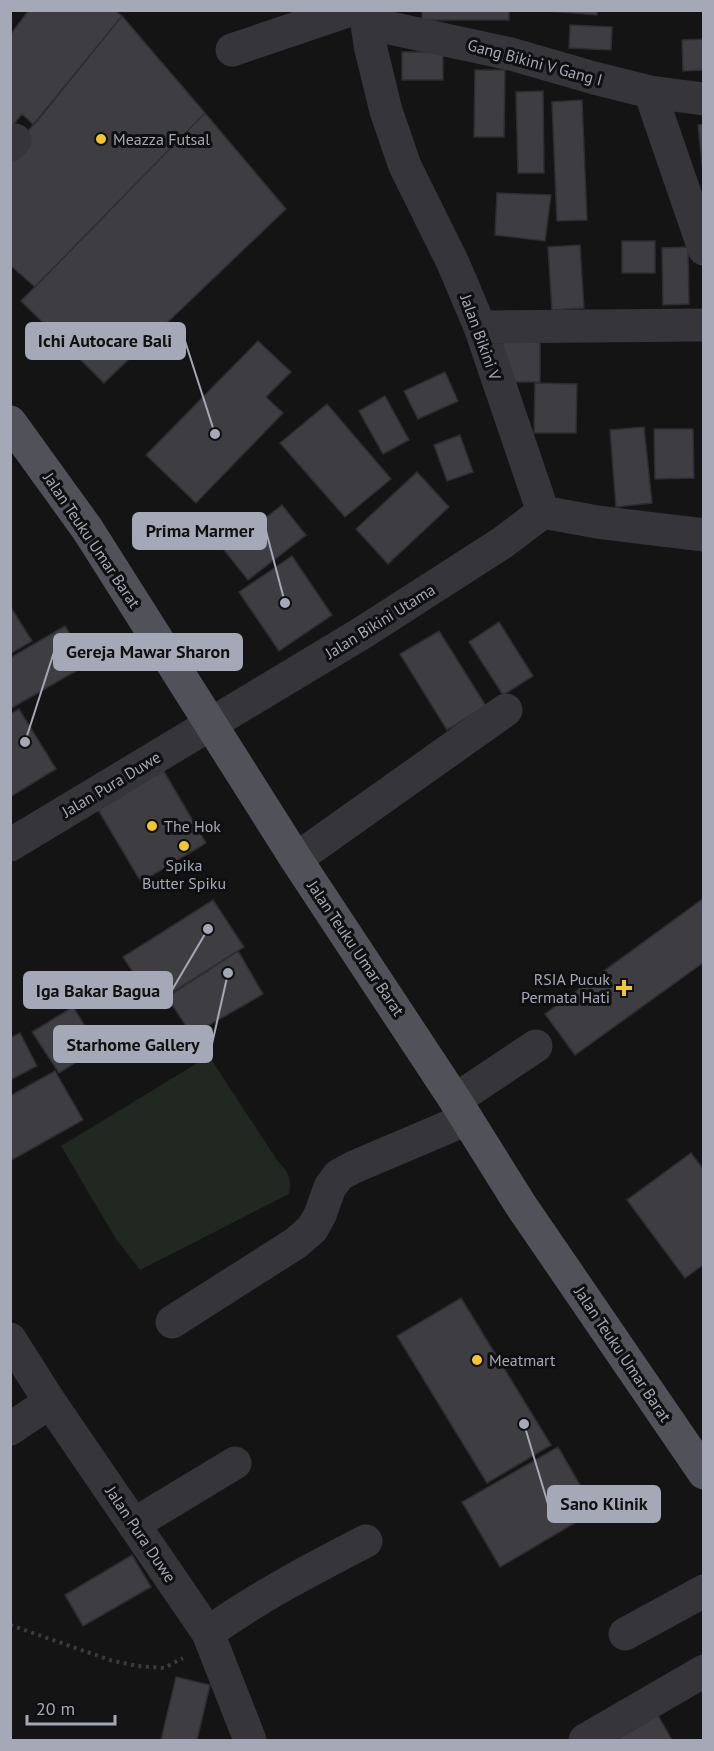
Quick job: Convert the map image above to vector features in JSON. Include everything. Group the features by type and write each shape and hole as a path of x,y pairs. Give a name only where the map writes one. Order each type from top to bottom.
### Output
{"main road":[{"name":"Jalan Teuku Umar Barat","path":"10,422 88,530 296,859 461,1109 520,1204 704,1473"}],"street":[{"path":"232,50 361,15"},
{"name":"Gang Bikini V Gang I","path":"361,15 650,92 704,99"},
{"name":"Jalan Bikini V","path":"361,15 386,111 405,166 453,263 480,327 543,512"},
{"path":"650,92 704,249"},
{"path":"480,327 704,325"},
{"path":"543,512 597,522 703,535 704,512"},
{"name":"Jalan Bikini Utama","path":"212,723 362,633 502,543 543,512"},
{"path":"296,859 506,710"},
{"name":"Jalan Pura Duwe","path":"10,845 212,723"},
{"path":"172,1322 296,1243 312,1230 330,1186 339,1175 461,1109 536,1046"},
{"name":"Jalan Pura Duwe","path":"10,1339 50,1402 208,1633 250,1740"},
{"path":"10,1429 50,1402"},
{"path":"134,1524 235,1463"},
{"path":"208,1633 279,1587 366,1541"},
{"path":"625,1634 704,1592"},
{"path":"585,1740 704,1671"}],"path":[{"path":"10,1625 110,1660 152,1668 164,1668 176,1663 199,1647 208,1633"}],"shaded area":[{"path":"209,1056 286,1172 290,1183 289,1194 140,1270 116,1239 61,1146"}],"building":[{"path":"29,10 114,10 122,16 34,125 22,114 10,129 10,35"},
{"path":"422,10 509,10 509,20 422,20"},
{"path":"537,10 597,10 597,15"},
{"name":"Meazza Futsal","path":"122,16 205,113 35,287 10,265 10,153"},
{"path":"570,25 612,27 611,50 569,48"},
{"path":"704,39 704,70 683,71 682,40"},
{"path":"402,52 443,52 443,80 402,80"},
{"path":"475,70 505,70 504,137 474,137"},
{"path":"543,91 544,173 518,173 516,92"},
{"path":"582,100 587,220 557,221 552,102"},
{"path":"205,113 286,209 104,383 21,301"},
{"path":"704,124 704,172 703,172 698,125"},
{"path":"497,193 551,195 545,241 495,235"},
{"path":"622,241 655,241 655,273 622,273"},
{"path":"580,245 584,308 552,310 548,247"},
{"path":"688,247 689,304 663,305 662,248"},
{"path":"503,337 540,337 540,382 503,382"},
{"path":"258,341 291,372 266,397 283,413 196,503 146,455"},
{"path":"445,372 458,401 418,419 404,391"},
{"path":"535,383 577,384 576,433 534,433"},
{"path":"385,396 409,440 383,454 359,411"},
{"path":"327,404 391,479 345,517 280,443"},
{"path":"644,427 652,503 616,507 610,430"},
{"path":"654,429 693,429 694,478 655,479"},
{"path":"460,435 473,472 447,481 434,445"},
{"path":"417,472 449,507 388,564 356,529"},
{"path":"282,505 306,535 248,580 224,550"},
{"path":"292,556 332,615 279,651 239,592"},
{"path":"10,606 32,641 10,654"},
{"path":"499,622 533,676 503,695 469,642"},
{"path":"65,626 88,664 10,709 10,658"},
{"path":"439,631 486,706 447,730 400,654"},
{"path":"19,709 56,769 10,797 10,714"},
{"name":"The Hok","path":"163,770 206,843 141,882 97,808"},
{"name":"RSIA Pucuk Permata Hati","path":"704,898 704,962 575,1055 545,1014"},
{"path":"213,900 244,947 154,1004 123,957"},
{"path":"238,951 263,994 192,1035 167,997"},
{"path":"73,1007 99,1048 59,1073 32,1032"},
{"path":"20,1033 37,1066 10,1080 10,1038"},
{"path":"55,1071 83,1120 10,1161 10,1096"},
{"path":"691,1153 704,1170 704,1264 685,1278 627,1200"},
{"path":"461,1298 551,1445 487,1483 397,1336"},
{"path":"558,1447 595,1511 500,1567 462,1502"},
{"path":"132,1555 151,1587 83,1626 65,1595"},
{"path":"176,1677 210,1685 197,1740 161,1740"},
{"path":"656,1712 672,1740 607,1740"}],"place":[{"name":"Meazza Futsal","path":"101,139"},
{"name":"Ichi Autocare Bali","path":"215,434"},
{"name":"Prima Marmer","path":"285,603"},
{"name":"Gereja Mawar Sharon","path":"25,742"},
{"name":"The Hok","path":"152,826"},
{"name":"Spika Butter Spiku","path":"184,846"},
{"name":"Iga Bakar Bagua","path":"208,929"},
{"name":"Starhome Gallery","path":"228,973"},
{"name":"RSIA Pucuk Permata Hati","path":"624,988"},
{"name":"Meatmart","path":"477,1360"},
{"name":"Sano Klinik","path":"524,1424"}]}
